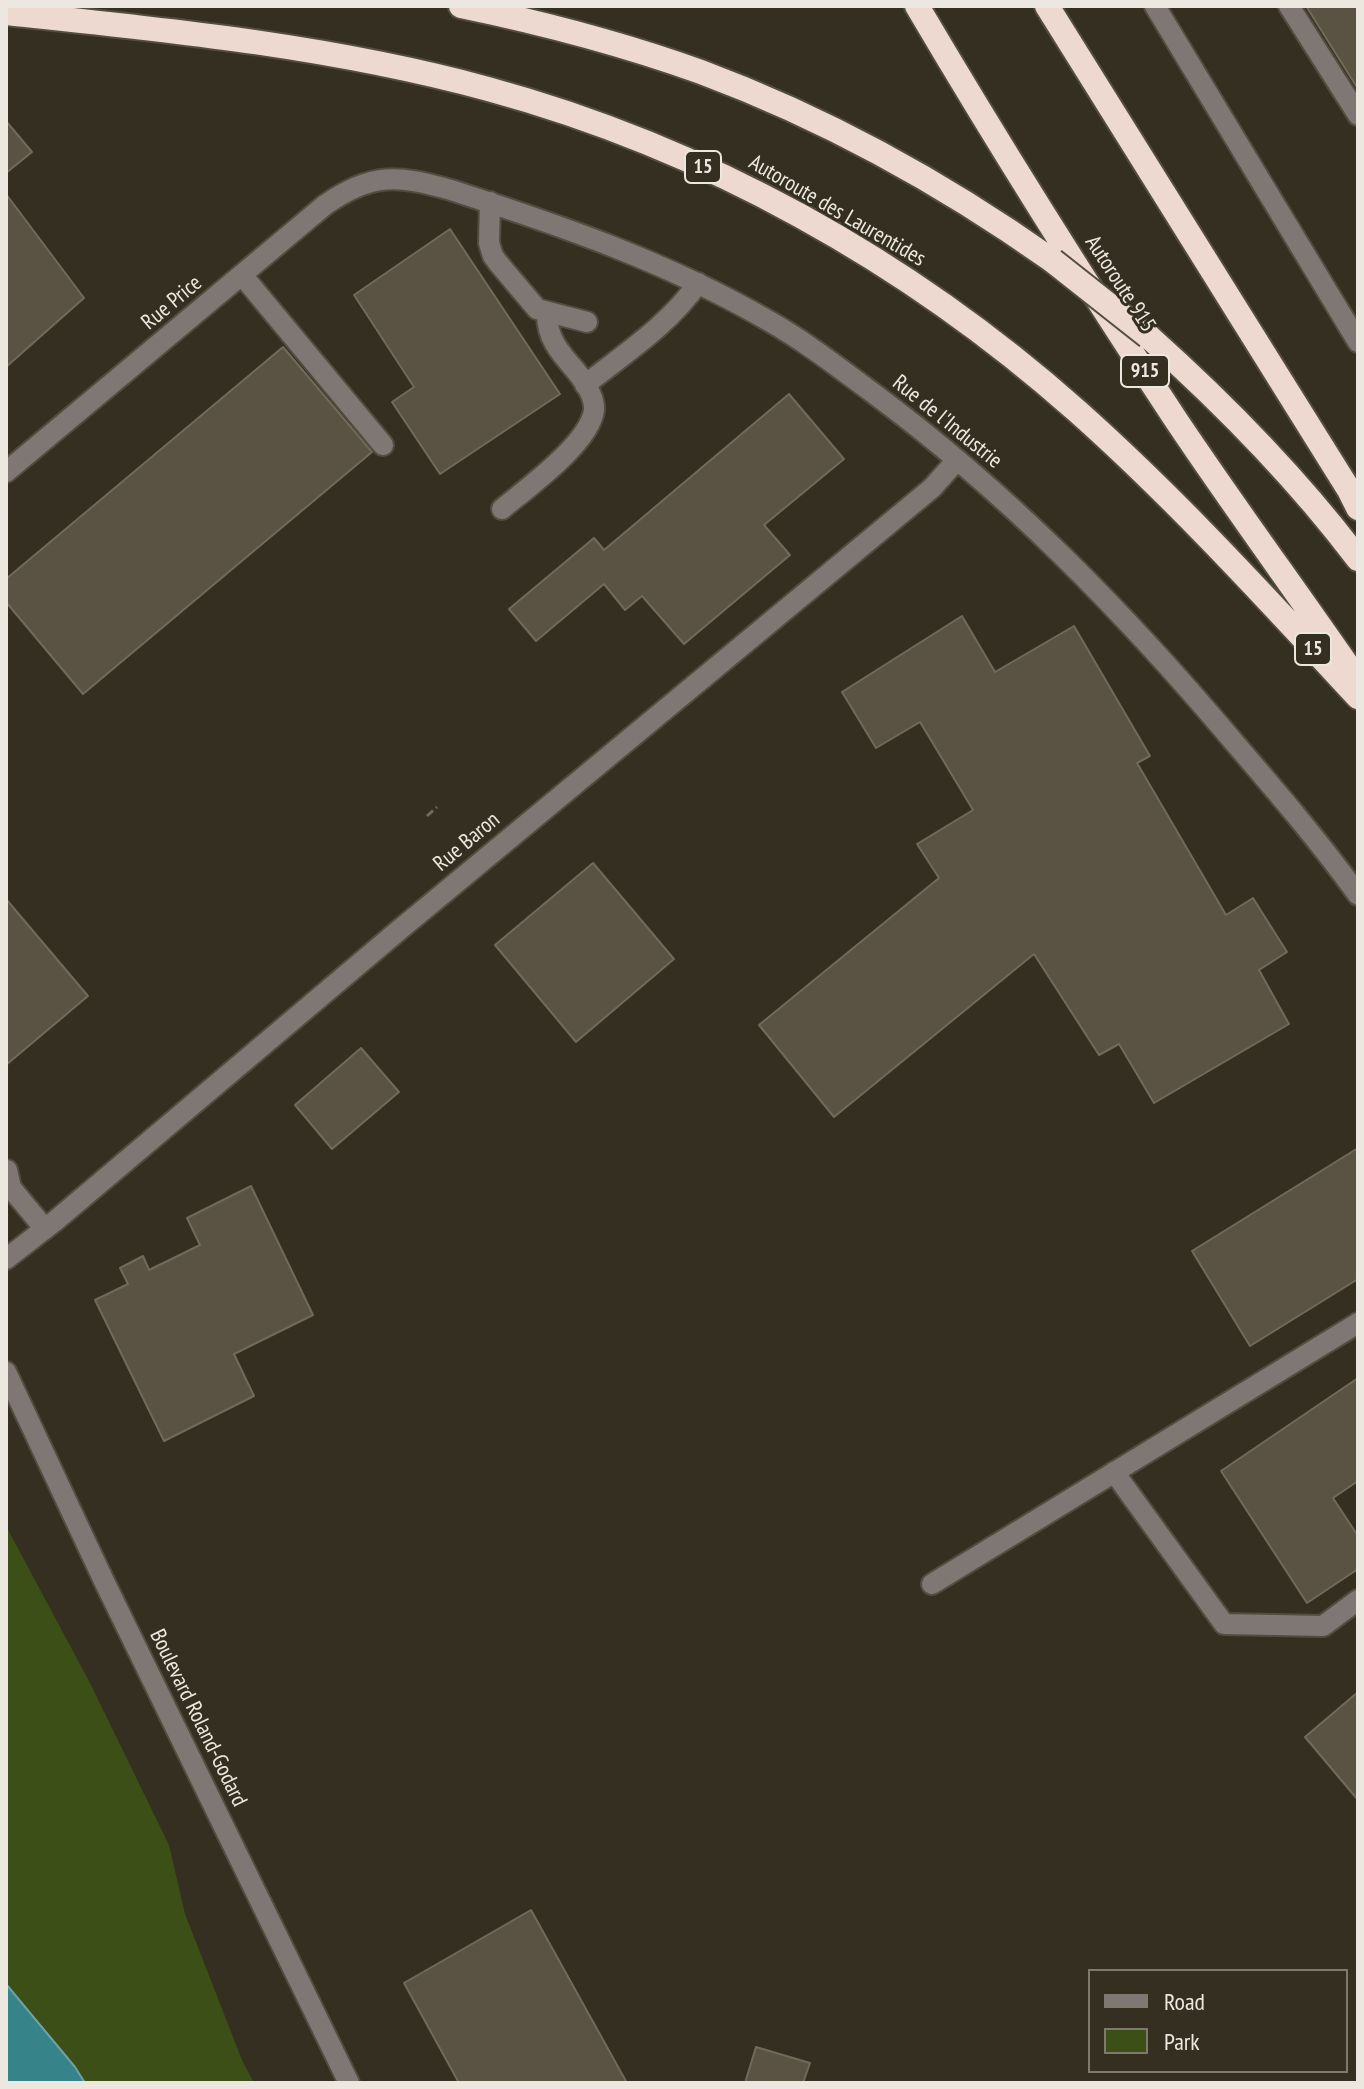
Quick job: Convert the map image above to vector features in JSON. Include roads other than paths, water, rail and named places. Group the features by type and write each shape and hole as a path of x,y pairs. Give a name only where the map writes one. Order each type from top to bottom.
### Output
{"highway":[{"path":"461,6 542,24 698,71 831,129 917,173 980,211 1053,261 1148,336 1283,468 1358,559"},
{"name":"Autoroute 915","path":"917,6 1062,243 1159,393 1358,680"},
{"path":"1047,6 1353,499"},
{"name":"Autoroute des Laurentides","path":"6,13 291,47 443,77 541,105 621,133 679,156 784,206 909,282 984,334 1059,395 1197,524 1358,697"}],"street":[{"path":"1155,6 1358,342"},
{"path":"1289,6 1358,115"},
{"name":"Rue de l'Industrie","path":"374,180 427,183 617,247 698,283 772,322 826,358 957,460 1051,543 1199,700 1309,830 1358,895"},
{"name":"Rue Price","path":"6,472 325,205 355,186 374,180"},
{"path":"490,202 488,233 493,256 537,309 587,322"},
{"path":"242,275 383,445"},
{"path":"585,385 672,315 698,283"},
{"path":"502,509 575,446 594,410 593,400 585,385 550,336 546,325 547,312"},
{"name":"Rue Baron","path":"6,1259 932,488 957,460"},
{"path":"6,1170 20,1181 50,1225"},
{"path":"932,1584 1358,1323"},
{"name":"Boulevard Roland-Godard","path":"6,1372 104,1581 349,2083"},
{"path":"1114,1472 1224,1624 1323,1626 1358,1600"}],"water":[{"path":"6,1984 75,2067 85,2083 6,2083"}]}
